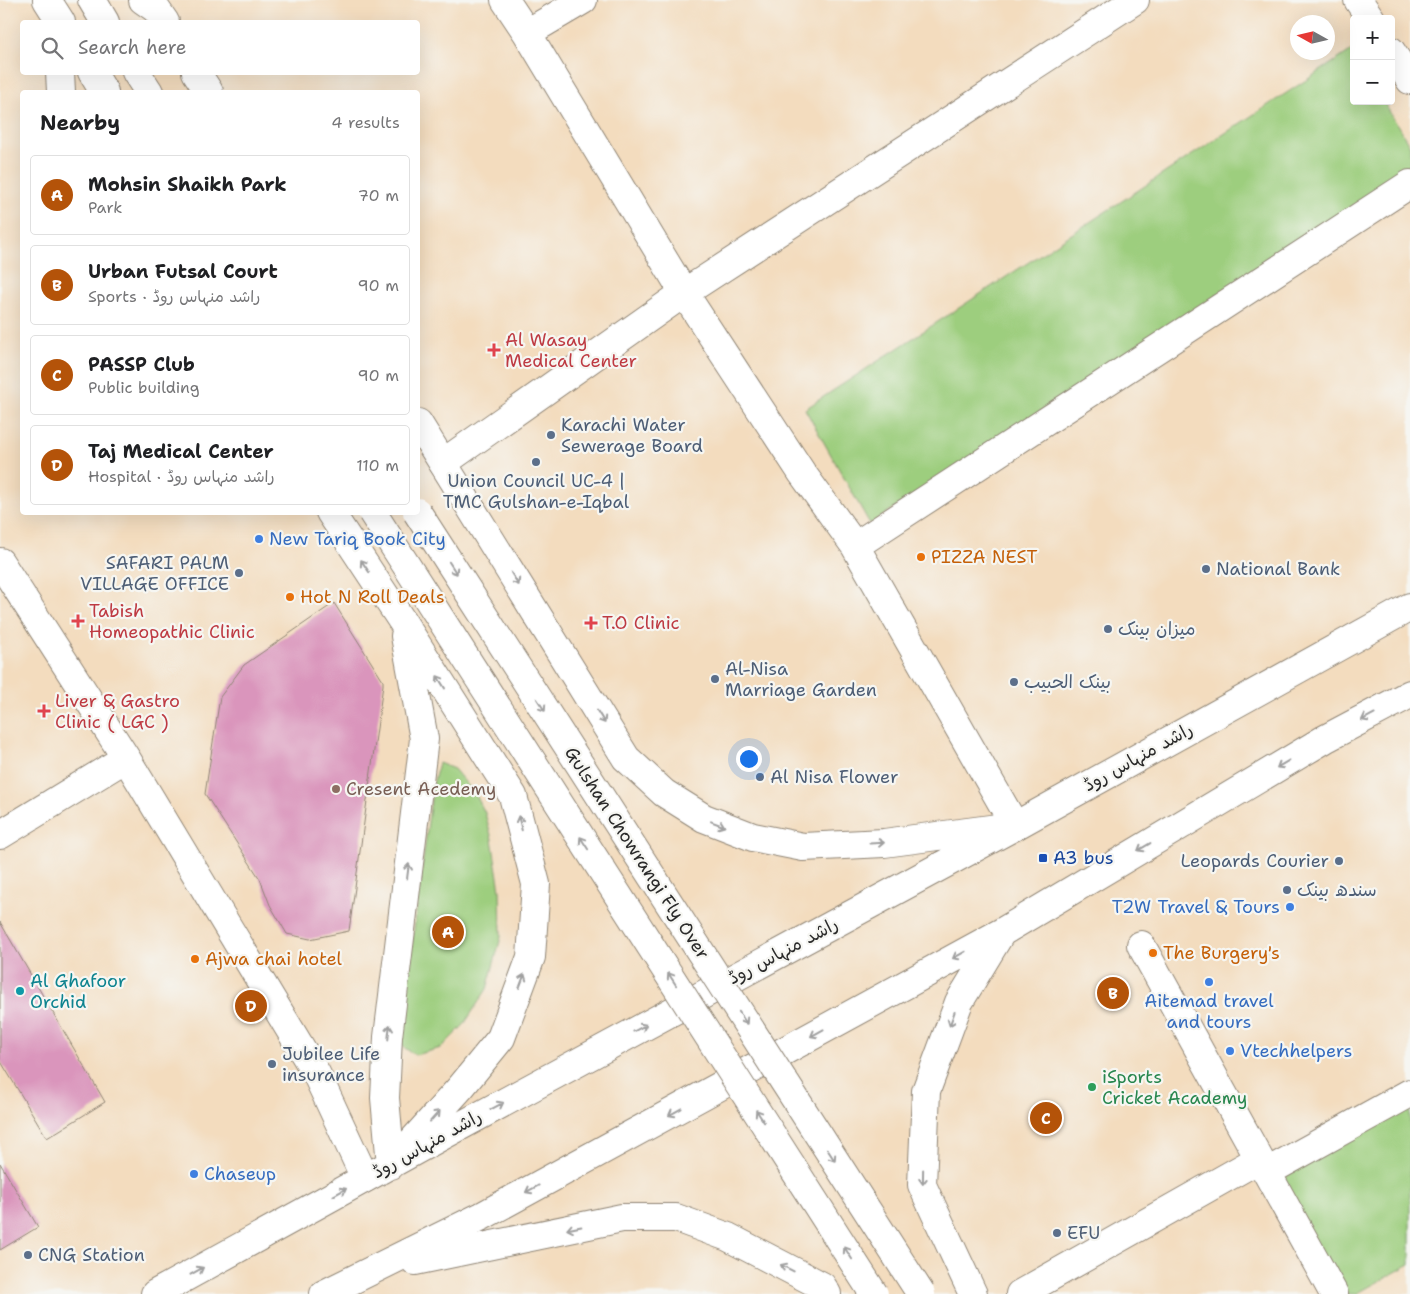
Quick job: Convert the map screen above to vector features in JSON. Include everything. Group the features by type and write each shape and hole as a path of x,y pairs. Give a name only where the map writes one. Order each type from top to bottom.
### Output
{"main road":[{"path":"92,0 104,20"},
{"path":"143,0 156,10 163,20"},
{"path":"420,426 626,758 664,793 704,818 753,837 803,846 884,843 1015,826 855,546 802,472 684,293 505,0"},
{"path":"527,34 582,0"},
{"path":"443,463 684,293 1135,0"},
{"path":"1358,0 1367,15"},
{"path":"1395,57 1410,80"},
{"path":"60,75 61,90"},
{"path":"94,75 103,90"},
{"path":"138,75 148,90"},
{"path":"198,75 208,90"},
{"path":"855,546 1410,184"},
{"path":"332,515 513,796 536,884 531,957 501,1038 461,1087 390,1165"},
{"path":"374,515 874,1294"},
{"name":"Gulshan Chowrangi Fly Over","path":"419,515 921,1294"},
{"path":"0,562 126,758 316,1073 365,1178"},
{"name":"راشد منہاس روڈ","path":"154,1294 1015,826 1410,607"},
{"path":"390,1165 385,1098 388,1036 424,739 402,621"},
{"path":"324,1294 482,1216 1002,932 1325,739 1410,694"},
{"path":"0,835 126,758"},
{"path":"973,1294 922,1185 926,1091 959,1002 1002,932"},
{"path":"1141,945 1334,1294"},
{"path":"1020,1294 1263,1165 1410,1093"},
{"path":"373,1270 622,1218 676,1218 728,1237 822,1286 827,1294"}],"green space":[{"path":"1350,51 1350,105 1385,105 1410,146 1410,168 870,524 805,409"},
{"path":"439,763 454,769 476,795 485,813 492,839 500,890 501,937 487,989 463,1026 441,1048 415,1055 399,1044 433,784"},
{"path":"1410,1093 1410,1264 1356,1294 1334,1294 1267,1172"}],"building":[{"path":"334,603 383,681 383,685 349,931 310,939 287,934 270,905 260,879 205,794 220,697 244,665"},
{"name":"Al Ghafoor Orchid","path":"0,922 105,1102 47,1138 0,1060"},
{"path":"0,1163 38,1227 0,1250"}],"place":[{"name":"Al Wasay Medical Center","path":"494,350"},
{"name":"Karachi Water Sewerage Board","path":"551,435"},
{"name":"Union Council UC-4 | TMC Gulshan-e-Iqbal","path":"536,462"},
{"name":"New Tariq Book City","path":"259,539"},
{"name":"PIZZA NEST","path":"921,557"},
{"name":"National Bank","path":"1206,569"},
{"name":"SAFARI PALM VILLAGE OFFICE","path":"239,573"},
{"name":"Hot N Roll Deals","path":"290,597"},
{"name":"Tabish Homeopathic Clinic","path":"78,621"},
{"name":"T.O Clinic","path":"591,623"},
{"name":"میزان بینک","path":"1108,629"},
{"name":"Al-Nisa Marriage Garden","path":"715,679"},
{"name":"بينک الحبيب","path":"1014,682"},
{"name":"Liver & Gastro Clinic ( LGC )","path":"44,711"},
{"name":"Al Nisa Flower","path":"760,777"},
{"name":"Cresent Acedemy","path":"336,789"},
{"name":"A3 bus","path":"1043,858"},
{"name":"Leopards Courier","path":"1339,861"},
{"name":"سندھ بینک","path":"1287,890"},
{"name":"T2W Travel & Tours","path":"1290,907"},
{"name":"Mohsin Shaikh Park","path":"448,932"},
{"name":"The Burgery's","path":"1153,953"},
{"name":"Ajwa chai hotel","path":"195,959"},
{"name":"Aitemad travel and tours","path":"1209,982"},
{"name":"Al Ghafoor Orchid","path":"20,991"},
{"name":"Urban Futsal Court","path":"1113,993"},
{"name":"Taj Medical Center","path":"251,1006"},
{"name":"Vtechhelpers","path":"1230,1051"},
{"name":"Jubilee Life insurance","path":"272,1064"},
{"name":"iSports Cricket Academy","path":"1092,1087"},
{"name":"PASSP Club","path":"1046,1118"},
{"name":"Chaseup","path":"194,1174"},
{"name":"EFU","path":"1057,1233"},
{"name":"CNG Station","path":"28,1255"}]}
